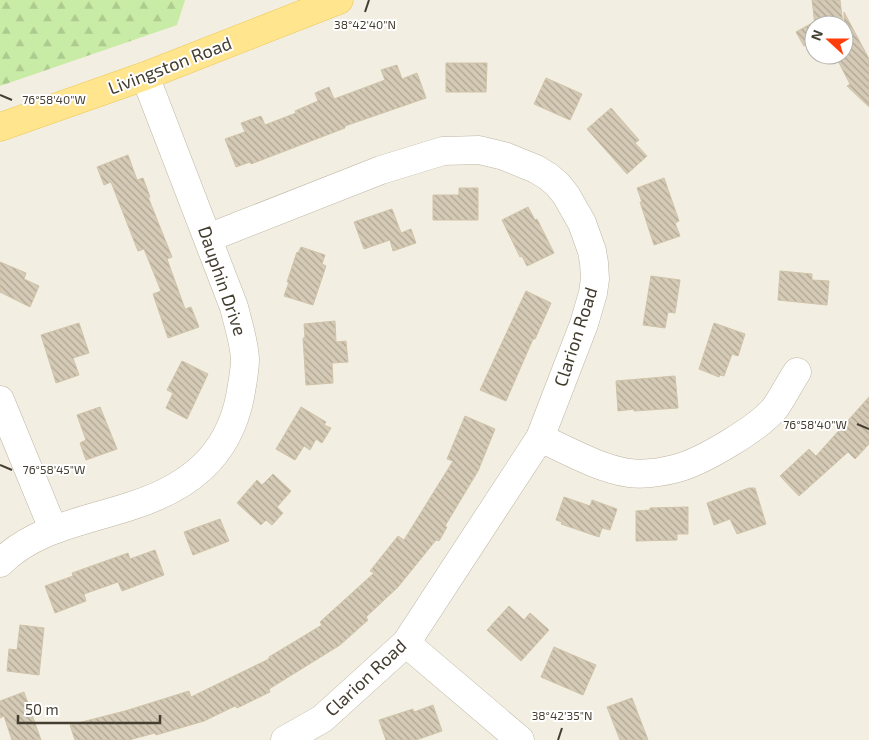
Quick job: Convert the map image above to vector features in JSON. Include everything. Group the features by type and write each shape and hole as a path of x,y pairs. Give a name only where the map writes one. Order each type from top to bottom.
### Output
{"main road":[{"name":"Livingston Road","path":"0,127 145,76 339,0"}],"street":[{"name":"Dauphin Drive","path":"0,563 28,543 53,529 134,506 191,479 207,464 226,438 238,407 245,362 243,344 234,307 145,76"},
{"name":"Clarion Road","path":"208,238 381,170 443,151 479,150 504,156 536,169 549,177 566,195 574,207 592,251 595,279 593,294 584,324 540,438 406,642 322,719 284,740"},
{"path":"540,438 610,469 630,473 652,473 679,468 742,436 760,422 774,408 797,372"},
{"path":"0,400 53,529"},
{"path":"406,642 520,740"}],"green space":[{"path":"0,0 185,0 177,25 0,86"}],"building":[{"path":"812,0 840,0 842,15 814,15"},
{"path":"804,28 804,46 796,32"},
{"path":"854,31 869,59 869,107 847,86 850,84 840,65 854,65"},
{"path":"446,63 487,63 486,92 446,92"},
{"path":"397,65 402,79 417,73 426,98 345,126 345,128 251,164 250,162 236,167 225,139 245,132 241,123 261,116 265,125 296,113 295,111 318,101 315,93 329,87 334,99 385,80 381,70"},
{"path":"546,78 582,94 570,120 534,104"},
{"path":"611,108 639,140 635,143 647,156 627,174 587,129"},
{"path":"128,155 137,180 143,178 150,197 148,197 172,257 167,259 185,309 191,307 199,327 168,338 153,294 161,291 144,249 138,251 111,182 104,185 97,167"},
{"path":"664,178 679,221 675,223 680,236 654,245 637,188"},
{"path":"459,188 478,188 478,220 433,220 433,195 459,195"},
{"path":"528,207 535,220 537,219 554,253 527,266 522,256 520,257 502,220"},
{"path":"392,209 401,233 411,229 416,243 393,251 390,240 364,249 354,222"},
{"path":"301,247 325,255 322,264 326,266 313,305 284,296 297,252"},
{"path":"0,262 26,273 24,279 39,286 30,307 0,292"},
{"path":"780,271 812,274 812,280 829,281 827,305 778,300"},
{"path":"651,276 680,280 675,313 668,312 665,328 643,325"},
{"path":"526,291 551,303 506,401 480,390"},
{"path":"335,321 336,342 346,341 348,362 332,363 333,383 306,385 304,324"},
{"path":"79,323 89,353 73,358 79,375 56,383 41,335"},
{"path":"714,323 745,334 738,356 732,354 724,376 720,375 719,377 699,369"},
{"path":"182,361 208,374 187,419 166,408 173,393 167,390"},
{"path":"675,376 678,408 618,411 616,381"},
{"path":"869,397 869,444 855,459 848,452 799,496 780,476 809,449 816,456"},
{"path":"100,407 117,449 86,460 80,443 86,440 77,415"},
{"path":"301,407 326,422 324,425 331,428 322,443 316,439 310,450 304,446 295,460 276,449"},
{"path":"465,416 495,429 478,471 445,526 447,527 439,541 436,540 398,587 366,617 368,620 340,645 269,689 270,692 204,721 156,735 155,733 129,740 75,740 70,725 125,711 189,691 191,697 269,659 269,657 322,625 320,622 374,573 370,571 398,536 404,540 453,461 447,459"},
{"path":"273,474 291,491 277,507 283,513 272,525 266,520 261,525 237,503 257,480 262,485"},
{"path":"749,488 755,488 766,524 737,534 730,519 714,525 707,503"},
{"path":"564,497 590,506 592,500 617,509 610,530 602,528 599,537 561,524 562,522 556,520"},
{"path":"688,507 688,534 677,534 677,540 636,541 636,511 650,510 650,508"},
{"path":"220,519 229,541 193,555 184,532"},
{"path":"155,550 164,575 122,591 118,582 84,594 86,601 55,613 45,586 73,576 72,573 128,553 130,559"},
{"path":"509,606 524,620 530,613 549,630 521,661 487,630"},
{"path":"20,625 44,628 39,675 7,671 9,649 17,650"},
{"path":"554,647 596,665 583,695 541,677"},
{"path":"24,692 41,740 12,740 4,716 0,718 0,701"},
{"path":"632,698 648,740 620,740 607,707"},
{"path":"433,705 442,731 416,740 386,740 379,720 413,709 414,712"}]}
